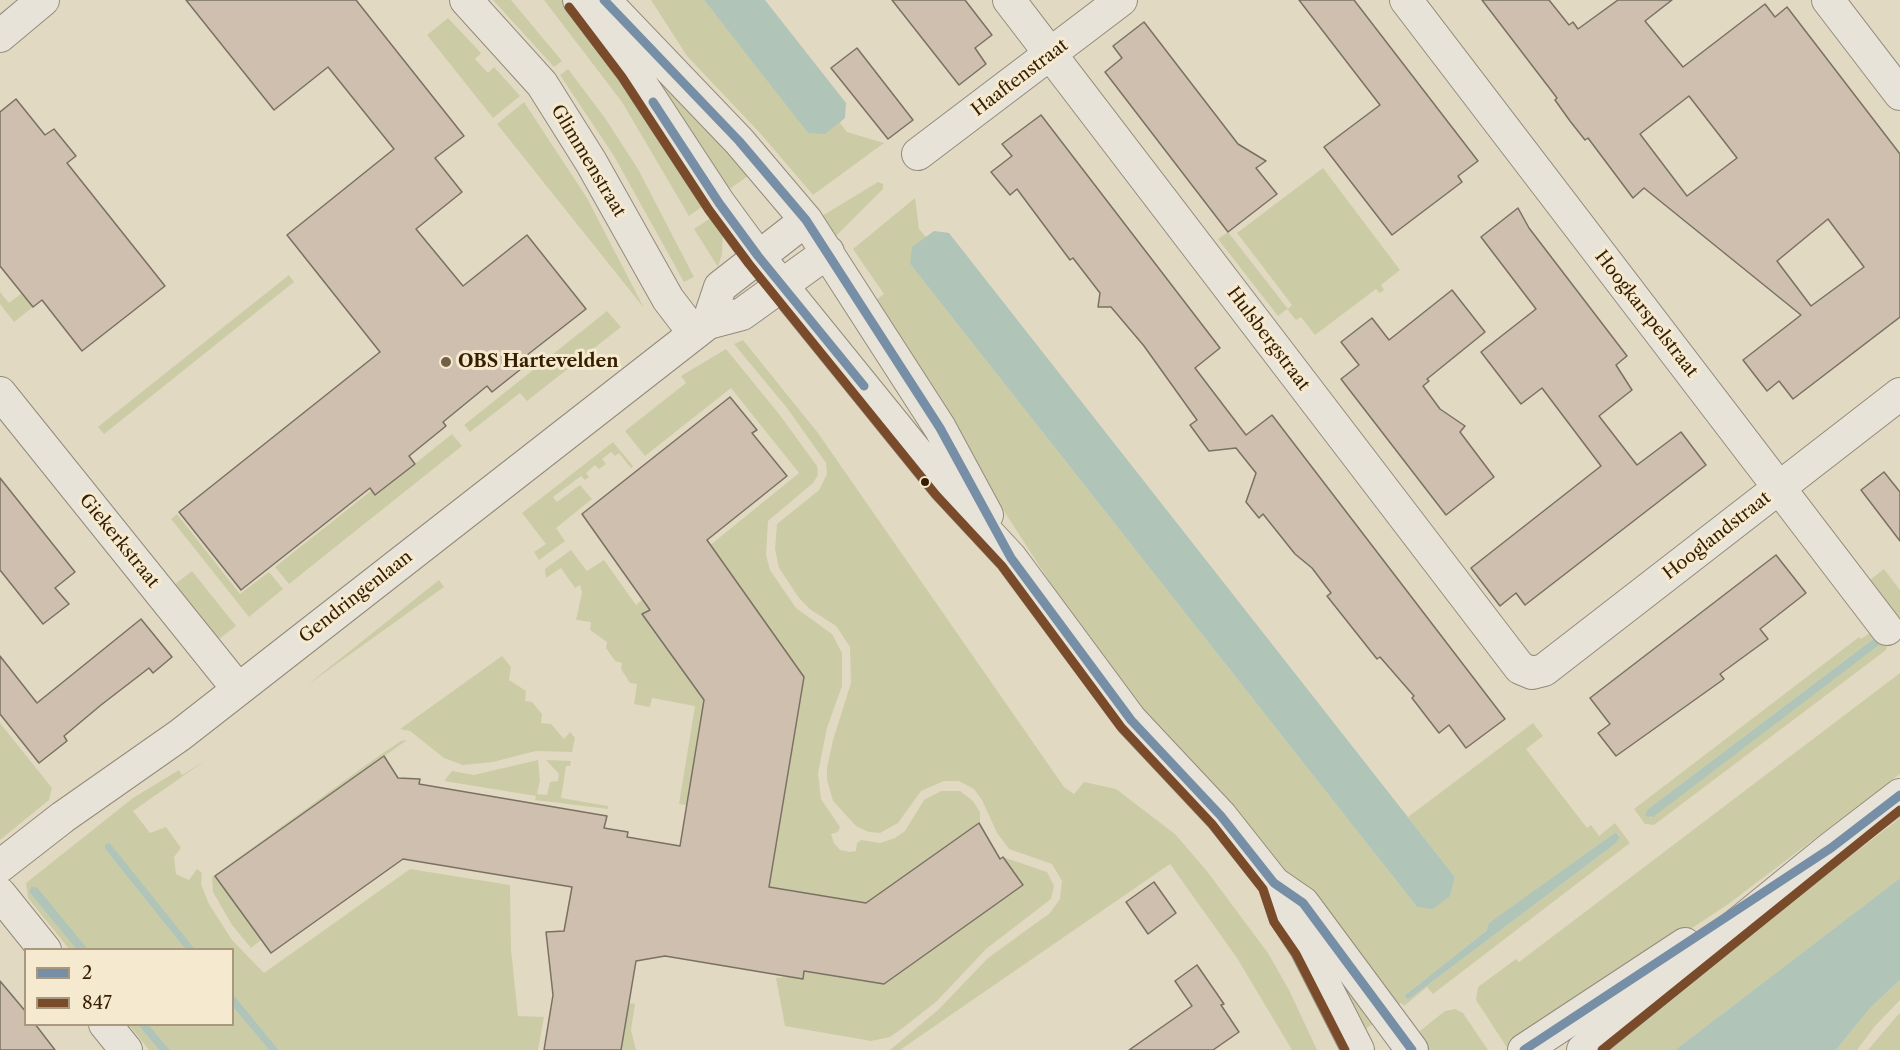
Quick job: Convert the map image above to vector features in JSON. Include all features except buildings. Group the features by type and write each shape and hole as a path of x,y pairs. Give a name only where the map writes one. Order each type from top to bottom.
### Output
{"street":[{"path":"0,36 43,0"},
{"name":"Glimmenstraat","path":"466,0 542,84 591,162 668,299 701,328"},
{"path":"579,0 632,70 718,203 781,285 945,487 1011,558 1131,720 1221,816 1274,883 1303,903 1412,1050"},
{"path":"604,0 759,163 806,220 940,428 1011,558"},
{"name":"Hulsbergstraat","path":"1009,0 1521,668 1532,674"},
{"name":"Haaftenstraat","path":"918,154 1121,0"},
{"name":"Hoogkarspelstraat","path":"1406,0 1887,629"},
{"path":"1828,0 1900,94"},
{"path":"701,328 720,288 806,220"},
{"name":"Gendringenlaan","path":"0,866 63,817 180,735 701,328 742,315 828,252"},
{"name":"Giekerkstraat","path":"0,393 238,689"},
{"name":"Hooglandstraat","path":"1532,674 1544,670 1900,394"},
{"path":"1583,1050 1831,848 1900,795"},
{"path":"1524,1050 1831,848"},
{"path":"1274,883 1285,916 1306,948 1358,1050"},
{"path":"0,894 43,948"},
{"path":"107,1026 126,1050"}],"green space":[{"path":"493,0 511,0 562,61 554,67"},
{"path":"544,0 567,0 710,201 689,216 622,102"},
{"path":"596,0 755,171 724,193"},
{"path":"651,0 704,0 808,132 827,131 843,119 840,123 847,132 884,143 813,195 760,133 687,56"},
{"path":"448,18 481,53 475,59 488,73 494,67 520,96 493,118 427,35"},
{"path":"568,69 605,118 638,169 694,277 684,282 614,156 560,75"},
{"path":"524,102 587,198 644,308 497,124"},
{"path":"1323,168 1400,270 1381,285 1384,290 1380,293 1376,289 1315,335 1301,317 1296,320 1287,309 1278,316 1218,239 1228,232 1288,309 1292,305 1237,233"},
{"path":"878,182 883,184 883,189 832,240 817,219"},
{"path":"915,198 919,229 926,237 931,235 915,246 910,264 1417,907 1435,906 1450,895 1455,877 1408,817 1533,723 1543,736 1526,749 1587,828 1591,825 1599,836 1615,823 1630,843 1433,994 1427,987 1404,1006 1401,1003 1393,1008 1253,831 1149,717 1082,632 946,421 875,301 884,294 853,249","holes":["1616,832 1620,836 1615,844 1408,1000 1404,996 1488,929 1490,923"]},
{"path":"715,215 723,233 722,254 718,267 694,229"},
{"path":"289,275 294,282 104,434 98,427 104,422"},
{"path":"0,292 9,303 22,293 33,307 14,322 0,304"},
{"path":"607,311 621,327 527,401 520,393 470,432 464,425"},
{"path":"743,340 818,433 1064,787 1074,794 1084,782 1116,789 1175,834 1206,870 1268,953 1289,990 1317,1050 1292,1050 1237,958 1170,864 900,1050 890,1050 938,1010 988,958 1050,913 1060,899 1062,881 1052,864 1009,849 997,833 982,800 974,789 959,781 944,781 921,791 898,823 880,833 869,832 856,826 833,801 827,780 827,768 833,740 851,683 850,647 836,626 811,610 799,598 779,568 775,549 777,524 819,490 827,474 826,463 787,408 734,344"},
{"path":"726,349 779,414 817,466 818,475 813,483 768,521 766,555 770,570 796,608 832,634 842,653 842,686 827,728 818,773 821,799 840,827 838,832 831,834 834,843 840,850 850,852 856,851 857,843 861,840 880,843 895,838 905,831 924,800 941,791 960,791 973,801 980,812 980,825 978,823 866,903 760,885 703,551 799,473 731,388 645,456 625,431 686,383 681,376"},
{"path":"452,434 462,446 289,584 275,567 372,490 376,495"},
{"path":"613,442 633,466 631,468 619,453 615,456 611,452 602,459 606,464 599,469 595,465 586,473 589,477 585,480 581,476 553,497 557,502 580,485 592,499 556,528 565,541 539,560 534,552 546,544 522,513"},
{"path":"177,514 240,594 269,572 283,589 249,617 171,519"},
{"path":"571,550 587,571 604,560 636,605 643,599 713,698 690,799 687,798 686,805 679,804 695,706 652,698 650,707 634,704 637,684 630,683 621,669 622,663 615,661 606,648 607,642 590,630 591,622 576,620 582,593 580,585 575,588 561,568 546,578 545,569"},
{"path":"1884,569 1900,590 1900,619 1898,622 1866,583"},
{"path":"192,571 236,626 214,643 170,588"},
{"path":"439,580 444,587 306,686"},
{"path":"1870,633 1888,644 1886,650 1654,825 1645,824 1634,809 1859,637 1861,639","holes":["1874,638 1878,646 1650,818 1648,809"]},
{"path":"502,656 511,667 509,680 526,691 525,701 532,702 542,714 541,723 551,724 564,739 570,732 575,738 572,752 536,751 493,762 463,765 444,758 410,731 400,729"},
{"path":"1900,673 1900,774 1727,905 1508,1049 1476,1000 1478,987 1516,959 1519,962"},
{"path":"0,723 52,788 49,800 0,840"},
{"path":"407,740 216,876 261,940 251,948 232,925 213,892 212,877 380,755 401,741"},
{"path":"206,760 133,811 150,833 166,827 181,848 174,857 176,874 189,880 197,869 202,873 201,884 209,904 232,940 264,973 410,869 510,885 511,949 518,1016 544,1017 538,1050 279,1050 234,995 234,948 194,948 110,843 105,849 184,948 87,948 37,887 31,887 29,892 75,948 68,948 28,898 26,883 133,798 179,770 182,775"},
{"path":"538,760 540,780 537,794 547,795 550,782 558,781 559,774 546,760 571,761 570,766 566,766 561,798 608,806 608,809 535,800 536,796 444,781 452,771 474,775"},
{"path":"1900,818 1900,878 1675,1050 1597,1050"},
{"path":"1003,857 1047,872 1054,886 1051,899 986,949 937,1001 904,1027 890,1037 871,1041 785,1026 776,978 795,976 796,969 885,984 1023,885"},
{"path":"1325,959 1376,1022 1359,1033"},
{"path":"1900,980 1900,1000 1875,1026 1857,1050 1836,1050 1871,1007"},
{"path":"629,1003 635,1004 631,1030 636,1050 621,1050"},
{"path":"234,1008 269,1050 170,1050 150,1026 234,1026"},
{"path":"1455,1009 1463,1013 1488,1050 1426,1050 1416,1034 1445,1011"},
{"path":"1900,1013 1900,1050 1868,1050 1896,1017"},
{"path":"130,1026 139,1026 159,1050 149,1050"}],"shaded area":[{"path":"704,0 765,0 846,103 845,118 825,134 808,133"},
{"path":"934,231 949,233 1455,877 1450,896 1433,909 1417,907 910,264 912,247"},
{"path":"1877,638 1880,641 1878,646 1653,817 1645,816 1648,809"},
{"path":"1616,832 1620,837 1615,844 1408,1000 1404,996 1487,930 1489,923"},
{"path":"110,843 194,948 184,948 105,849 105,844"},
{"path":"1900,878 1900,980 1871,1007 1836,1050 1675,1050"},
{"path":"31,887 37,887 87,948 75,948 29,892"},
{"path":"234,995 279,1050 269,1050 234,1008"},
{"path":"139,1026 150,1026 170,1050 159,1050"}],"transit line":[{"name":"2","path":"604,0 739,141 806,220 940,428 1011,558 1131,720 1221,816 1274,883 1303,903 1412,1050"},
{"name":"847","path":"569,7 622,77 709,210 749,264 936,495 1002,566 1121,727 1212,824 1263,889 1274,922 1296,954 1345,1050"},
{"name":"2","path":"653,102 719,203 758,256 864,386"},
{"name":"2","path":"1524,1050 1831,848 1900,795"},
{"name":"847","path":"1602,1050 1900,810"}],"place":[{"name":"OBS Hartevelden","path":"446,362"}]}
